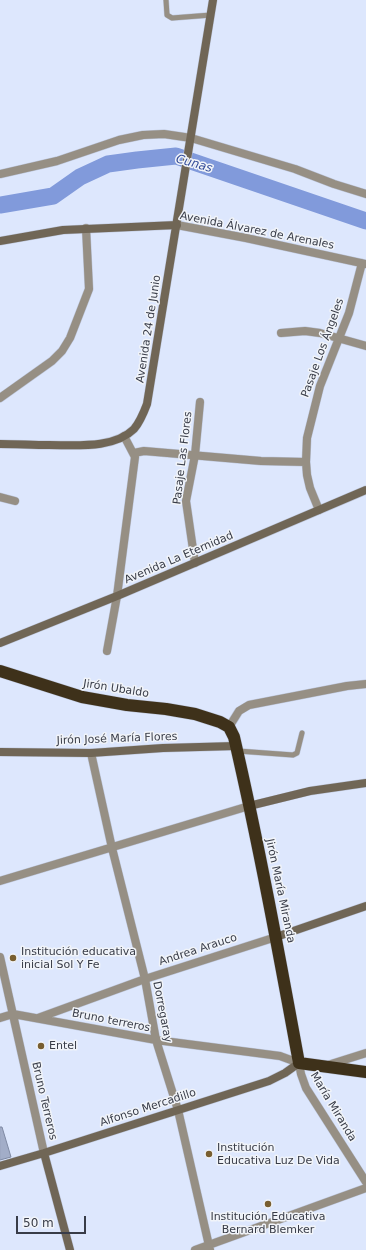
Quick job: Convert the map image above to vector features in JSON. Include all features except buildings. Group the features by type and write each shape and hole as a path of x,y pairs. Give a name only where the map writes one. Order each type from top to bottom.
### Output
{"highway":[{"name":"Jirón Ubaldo","path":"0,671 82,697 127,705 195,714 220,722 229,727"},
{"name":"Jirón María Miranda","path":"229,727 234,737 249,806 276,937 299,1062"},
{"path":"299,1062 366,1072"}],"street":[{"name":"Avenida 24 de Junio","path":"124,436 135,428 147,404 213,0"},
{"path":"0,174 57,161 119,140 143,135 164,134 295,169 366,194"},
{"name":"Avenida Álvarez de Arenales","path":"0,241 63,230 176,225 246,238 364,264"},
{"path":"0,398 52,361 62,351 70,338 88,289 86,228"},
{"name":"Pasaje Los Ángeles","path":"319,510 310,488 306,462 307,438 314,406 325,370 349,313 364,264"},
{"path":"281,333 304,331 340,337 366,346"},
{"name":"Pasaje Las Flores","path":"195,563 186,501 195,454 200,402"},
{"path":"0,444 90,446 106,443 124,436 134,453 135,457 117,596 107,651"},
{"path":"134,453 144,451 195,454 261,461 306,462"},
{"name":"Avenida La Eternidad","path":"0,642 117,596 366,490"},
{"path":"0,497 15,501"},
{"path":"229,727 239,711 249,704 347,686 366,684"},
{"name":"Jirón José María Flores","path":"0,752 91,753 163,748 236,749"},
{"name":"Dorregaray","path":"91,753 112,848 145,979 156,1040 178,1110 209,1248"},
{"path":"0,881 249,806 310,791 366,783"},
{"name":"Andrea Arauco","path":"37,1018 145,979 276,937 366,906"},
{"name":"Bruno Terreros","path":"0,956 44,1153 70,1250"},
{"path":"0,1018 13,1014"},
{"name":"Bruno terreros","path":"13,1014 156,1040 280,1056 299,1062"},
{"path":"325,1066 366,1053"},
{"name":"Alfonso Mercadillo","path":"0,1166 269,1081 285,1073 299,1062"},
{"name":"María Miranda","path":"299,1062 300,1074 306,1088 366,1182"},
{"path":"195,1250 209,1248 366,1188"}],"lane":[{"path":"166,0 167,15 172,18 211,15"},
{"path":"236,749 293,755 297,753 302,733"}],"waterway":[{"name":"Cunas","path":"0,205 53,196 80,177 108,164 176,156 366,221"}],"place":[{"name":"Institución educativa inicial Sol Y Fe","path":"13,958"},
{"name":"Entel","path":"41,1046"},
{"name":"Institución Educativa Luz De Vida","path":"209,1154"},
{"name":"Institución Educativa Bernard Blemker","path":"268,1204"}]}
